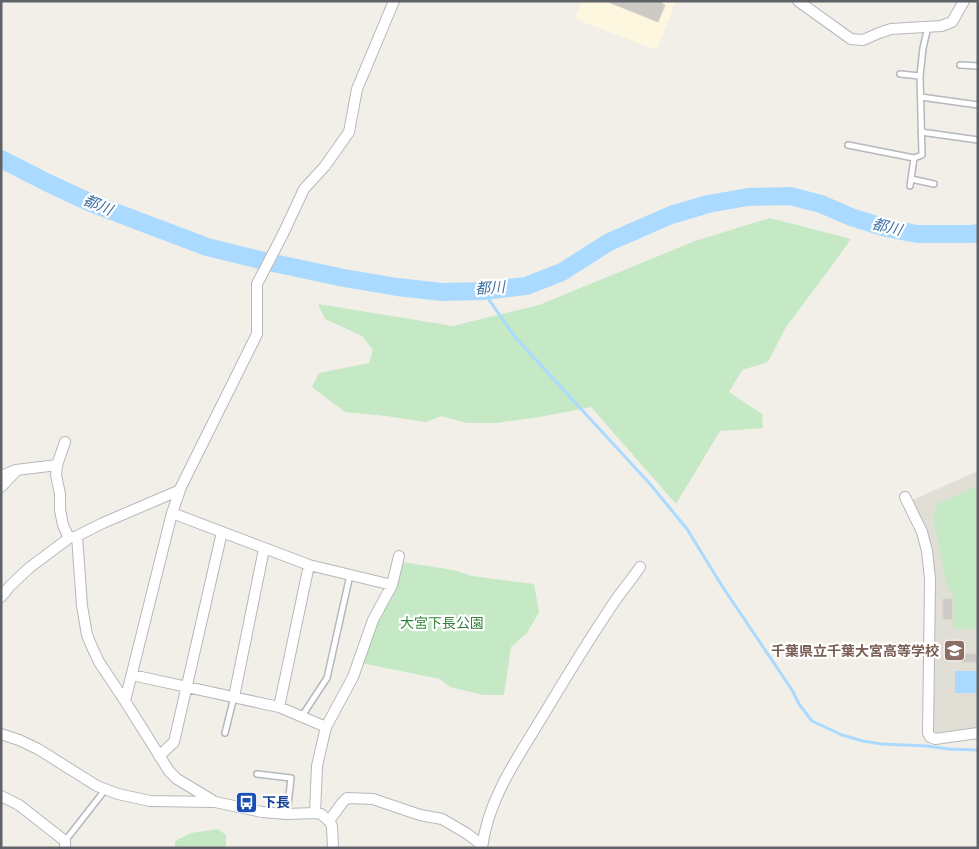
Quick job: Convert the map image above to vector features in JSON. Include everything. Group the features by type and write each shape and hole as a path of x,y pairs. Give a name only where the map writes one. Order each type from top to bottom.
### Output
{"street":[{"path":"126,701 172,513 180,490 257,334 257,284 304,189 325,166 349,132 357,89 394,1"},
{"path":"798,1 851,39 863,40 890,29 941,26 952,22 964,1"},
{"path":"65,442 57,465 56,475 63,525 73,537 87,635 99,662 126,701 169,771 176,779 215,802"},
{"path":"1,476 16,470 57,465"},
{"path":"1,487 16,470"},
{"path":"1,597 6,583 73,537 180,490"},
{"path":"905,497 922,532 927,551 930,579 928,733 930,737 935,739 978,733"},
{"path":"172,513 309,565 392,585"},
{"path":"159,756 174,742 222,532"},
{"path":"234,697 264,549"},
{"path":"315,813 317,766 326,727 353,677 373,620 392,585 399,556"},
{"path":"279,707 309,565"},
{"path":"330,821 342,803 348,798 373,799 420,815 442,819 466,833 482,846 487,823 494,804 512,767 586,646 640,567"},
{"path":"132,675 279,707 326,727"},
{"path":"1,734 38,749 105,790 134,798 150,801 215,802 262,812 321,814 330,821 334,848"},
{"path":"1,796 19,805 65,844"}],"lane":[{"path":"848,146 914,158 922,155 920,76 923,48 928,27"},
{"path":"960,65 978,66"},
{"path":"900,74 920,76"},
{"path":"921,97 978,104"},
{"path":"921,132 978,140"},
{"path":"910,186 914,158"},
{"path":"911,179 934,184"},
{"path":"301,717 327,678 350,575"},
{"path":"225,733 234,697"},
{"path":"257,774 291,778 287,814"},
{"path":"65,844 105,790"}],"shaded area":[{"path":"582,1 676,1 657,50 575,19"},
{"name":"千葉県立千葉大宮高等学校","path":"978,471 978,730 936,735 931,730 933,572 910,501"}],"green space":[{"path":"770,218 851,239 786,327 768,362 742,370 729,392 762,414 763,428 720,431 676,504 591,407 497,423 467,423 441,416 426,422 345,412 312,387 319,373 369,363 373,350 362,336 325,319 318,304 453,326 539,305 695,241"},
{"path":"978,486 978,629 953,629 953,596 947,586 933,517 938,503"},
{"name":"大宮下長公園","path":"402,562 453,570 472,576 534,584 539,612 527,633 511,647 504,695 483,695 450,687 440,679 361,663 374,624 395,592"},
{"path":"218,829 226,835 226,848 175,848 175,841 191,833"}],"water":[{"path":"955,671 978,671 978,693 955,693"}],"building":[{"path":"606,1 663,1 662,4 665,5 658,22"},
{"path":"943,599 952,599 952,619 943,619"},
{"path":"962,654 978,654 978,662 962,662"}],"waterway":[{"name":"都川","path":"1,159 91,203 207,247 344,278 442,292 483,291 526,286 562,272 609,242 671,215 708,204 748,197 790,196 821,204 851,217 886,228 917,234 978,233"},
{"path":"483,291 515,337 650,484 687,529 722,586 812,721 842,735 863,741 882,744 978,750"}],"place":[{"name":"千葉県立千葉大宮高等学校","path":"955,651"},
{"name":"下長","path":"246,802"}]}
